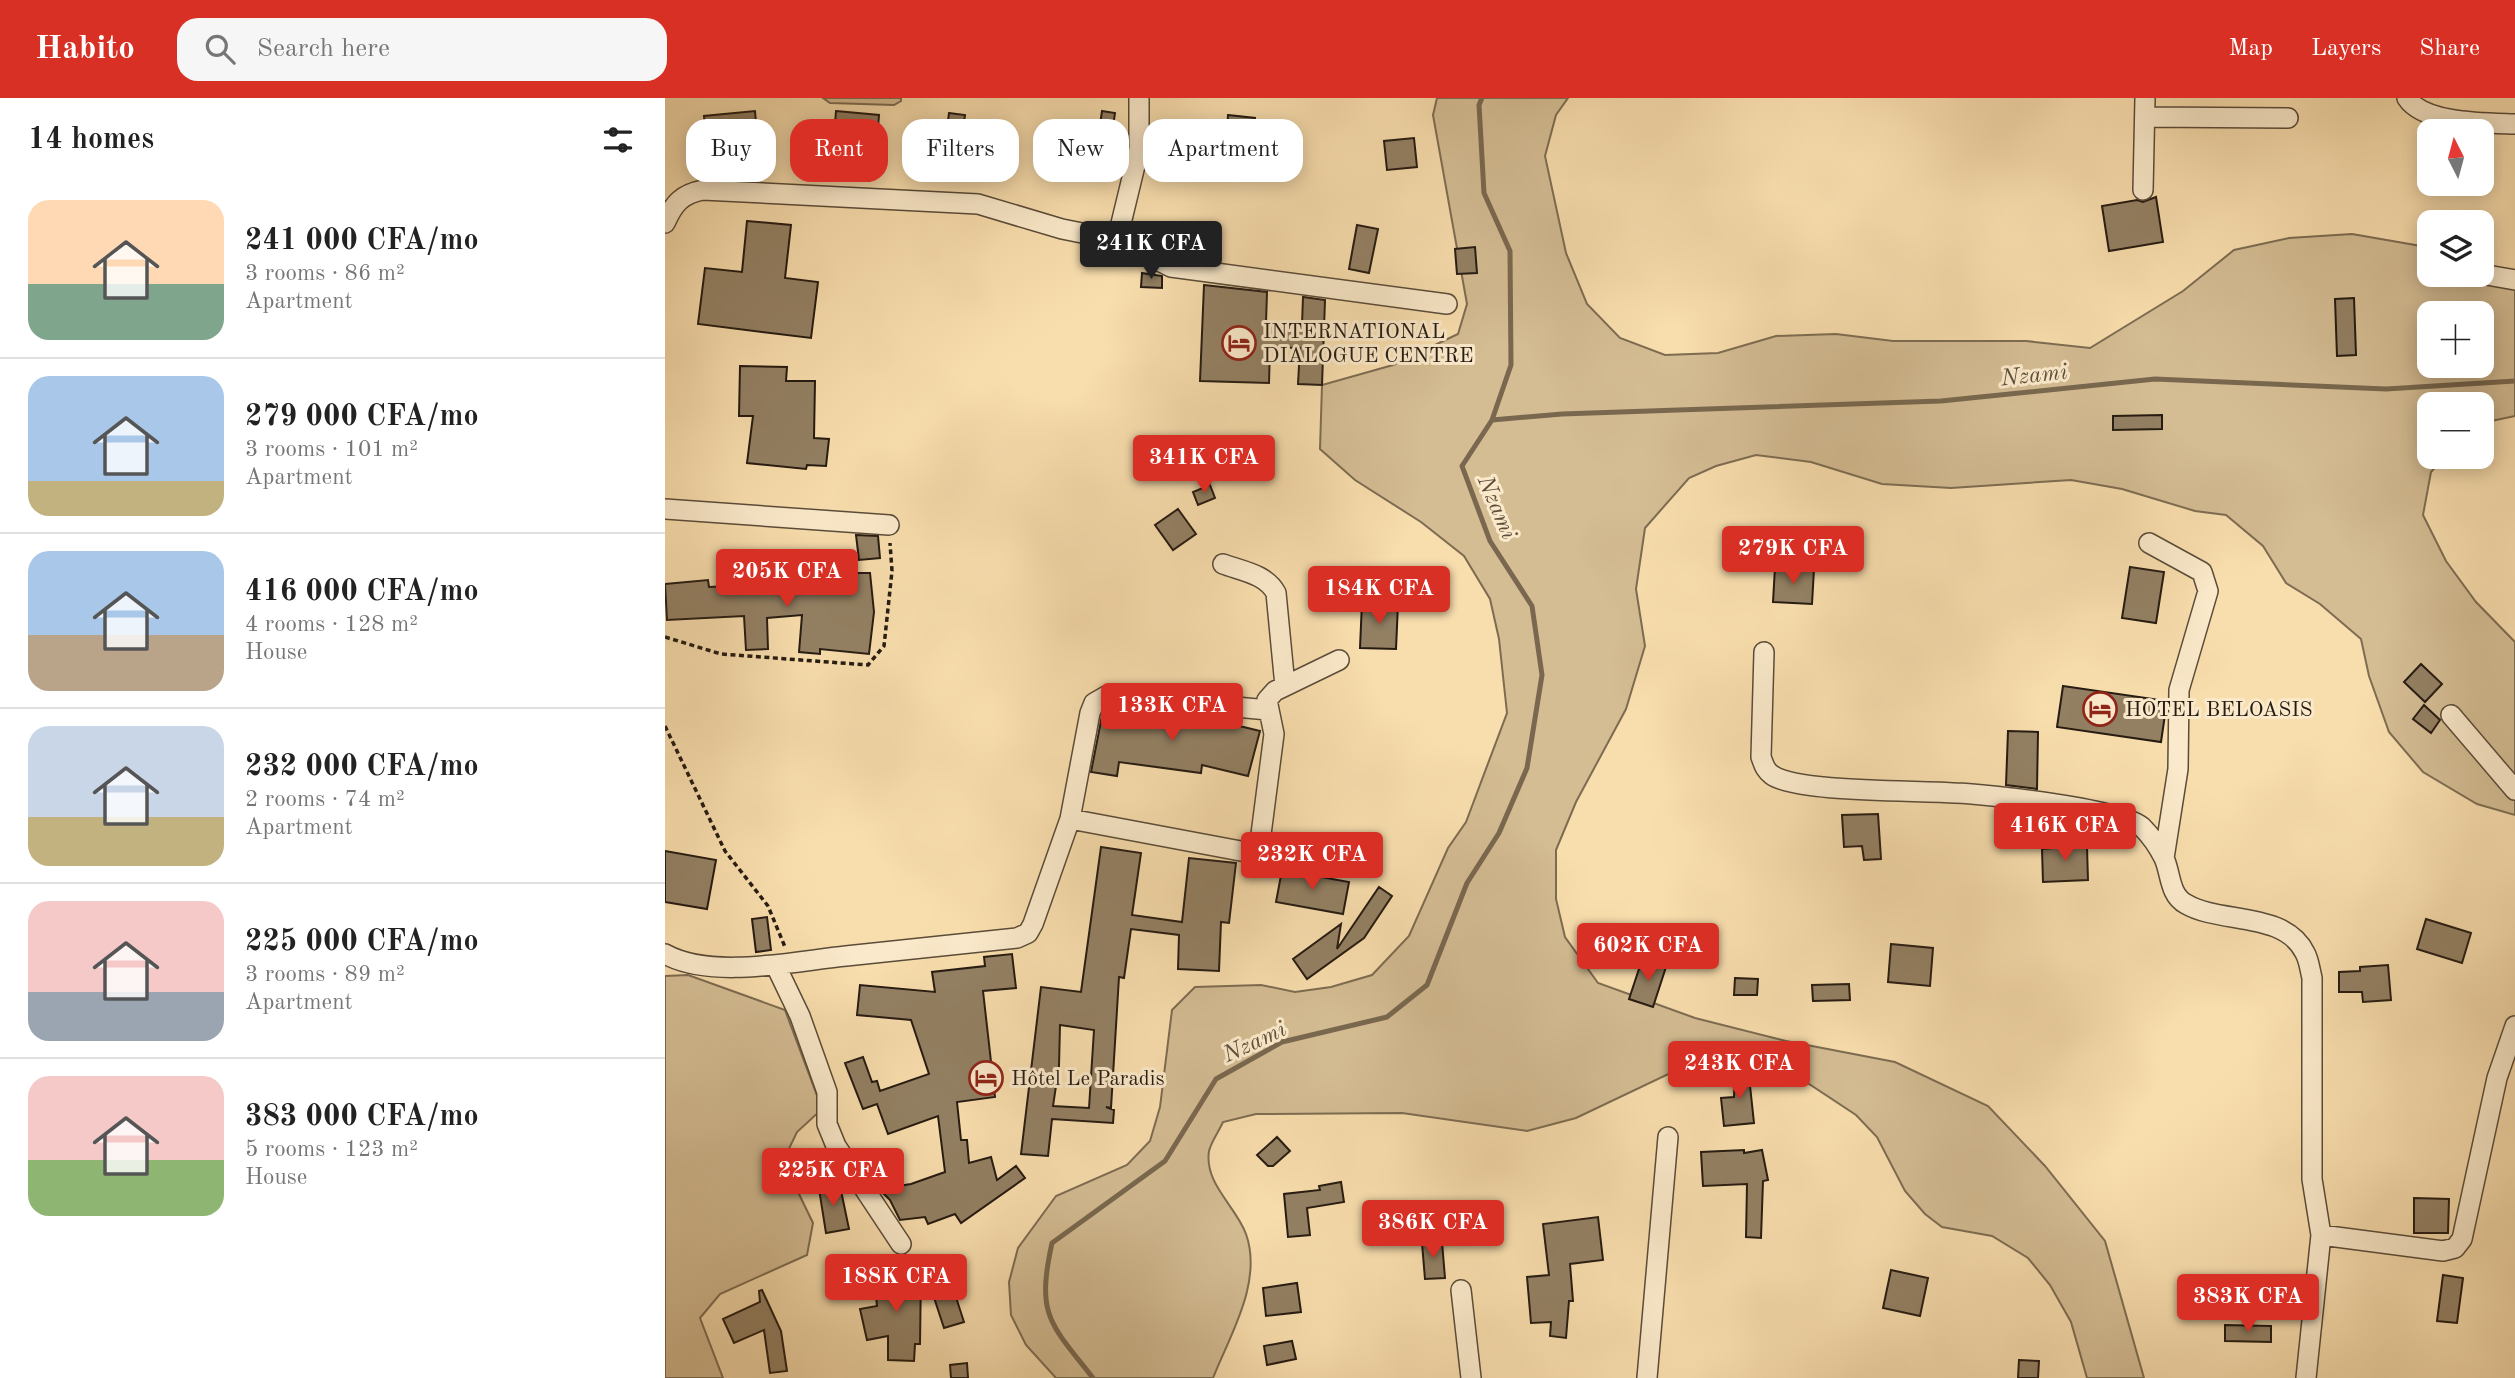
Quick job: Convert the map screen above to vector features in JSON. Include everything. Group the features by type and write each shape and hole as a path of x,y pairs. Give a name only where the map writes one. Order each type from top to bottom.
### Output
{"street":[{"path":"1117,240 1139,149 1139,98"},
{"path":"2407,98 2414,108 2431,115 2515,124"},
{"path":"2143,190 2145,108 2288,118"},
{"path":"665,223 673,205 687,193 714,190 978,204 1062,229 1117,240 1171,267 1447,304"},
{"path":"2494,276 2515,280"},
{"path":"665,509 889,525"},
{"path":"2149,543 2203,572 2208,591 2180,681 2178,769 2164,858"},
{"path":"1223,564 1264,578 1272,584 1276,593 1285,686"},
{"path":"1764,652 1761,757 1765,768 1774,777 1827,788 1958,793 2069,807 2133,821 2142,828 2164,858 2176,895 2181,902 2194,909 2271,926 2288,935 2305,951 2312,978 2312,1179 2321,1235 2306,1378"},
{"path":"1070,819 1246,852 1255,848 1260,842 1274,734 1268,710 1270,695 1339,660"},
{"path":"665,954 681,961 728,967 784,965 1017,938 1028,933 1070,819 1090,713 1099,698 1108,695 1268,710"},
{"path":"2451,715 2515,790"},
{"path":"784,965 827,1092 827,1124 836,1146 901,1244"},
{"path":"2321,1235 2443,1251 2455,1248 2462,1239 2497,1077 2515,1026"},
{"path":"1647,1378 1668,1137"},
{"path":"1461,1290 1471,1378"}],"path":[{"path":"665,637 721,654 869,664 884,646 892,571 889,525"},
{"path":"665,726 725,851 768,906 784,965"}],"shaded area":[{"path":"823,98 901,98 901,101 894,105 830,103"},
{"path":"1437,98 1568,98 1556,115 1545,156 1566,253 1587,304 1620,338 1665,355 1718,353 1776,336 1836,334 1893,341 2026,341 2090,348 2183,291 2234,250 2289,238 2352,234 2417,245 2417,287 2494,287 2494,280 2515,289 2515,416 2494,420 2494,392 2417,392 2417,469 2434,469 2423,515 2446,561 2476,602 2515,642 2515,815 2477,804 2423,772 2389,732 2369,676 2361,639 2320,604 2286,583 2263,546 2226,515 2195,511 2122,489 2071,480 1951,488 1882,484 1811,462 1756,455 1716,466 1689,478 1645,528 1636,589 1645,646 1626,709 1576,802 1556,850 1556,899 1565,937 1598,983 1695,1018 1786,1041 1895,1062 1988,1106 2045,1166 2105,1241 2144,1378 2087,1378 2071,1322 2050,1285 2028,1258 1992,1236 1942,1227 1925,1214 1905,1191 1877,1137 1856,1115 1809,1084 1683,1067 1576,1118 1527,1131 1402,1113 1256,1114 1223,1122 1210,1148 1209,1163 1216,1184 1246,1234 1250,1271 1242,1308 1213,1378 1056,1378 1026,1345 1011,1315 1009,1282 1018,1248 1056,1196 1127,1165 1150,1141 1160,1107 1172,1010 1195,987 1261,985 1295,992 1331,987 1372,975 1409,936 1448,848 1466,822 1507,713 1499,639 1490,599 1464,556 1421,522 1355,480 1320,449 1322,385 1393,365 1458,334 1467,304 1433,115"},
{"path":"688,975 785,1010 822,1109 797,1132 783,1161 813,1223 807,1255 720,1294 700,1318 723,1378 665,1378 665,976"}],"building":[{"path":"755,111 756,119 704,119 704,116"},
{"path":"836,111 879,115 879,119 835,119"},
{"path":"1102,111 1115,113 1114,119 1101,119"},
{"path":"949,113 965,115 964,119 948,119"},
{"path":"1228,115 1255,118 1255,119 1228,119"},
{"path":"1414,138 1417,167 1387,170 1384,141"},
{"path":"2156,197 2163,242 2109,251 2102,206 2137,200 2143,202"},
{"path":"747,221 791,225 785,278 818,282 811,338 698,324 705,268 742,272"},
{"path":"1357,225 1378,229 1369,273 1349,269"},
{"path":"1475,247 1477,273 1457,274 1455,249"},
{"path":"1142,273 1162,276 1162,288 1141,287"},
{"path":"1204,285 1267,292 1266,323 1302,325 1303,297 1325,300 1322,385 1298,384 1300,348 1270,347 1269,383 1200,381"},
{"path":"2354,298 2356,355 2337,356 2335,299"},
{"path":"740,366 787,367 786,381 815,381 814,438 829,439 826,466 807,465 806,469 747,463 753,416 739,416"},
{"path":"2162,415 2162,429 2113,430 2113,416"},
{"path":"1210,485 1215,498 1198,505 1193,492"},
{"path":"1178,509 1196,534 1173,550 1155,525"},
{"path":"856,535 878,536 880,558 859,560"},
{"path":"818,552 821,588 848,586 848,573 870,573 874,612 869,654 820,649 820,654 799,652 802,615 767,618 768,649 746,650 744,616 667,620 665,584 708,580 709,587 750,585 750,592 801,588 799,553"},
{"path":"1775,567 1814,569 1812,604 1773,602"},
{"path":"2130,567 2164,572 2156,623 2122,618"},
{"path":"1362,602 1398,604 1396,649 1360,648"},
{"path":"2421,664 2442,684 2425,702 2404,682"},
{"path":"2063,686 2167,701 2161,742 2057,727"},
{"path":"2424,705 2440,720 2431,733 2413,719"},
{"path":"1111,708 1158,712 1157,717 1219,721 1260,731 1248,776 1202,765 1201,773 1119,762 1117,776 1091,772 1102,716"},
{"path":"2008,731 2038,732 2037,789 2006,785"},
{"path":"1878,814 1881,859 1864,860 1862,846 1844,847 1842,815"},
{"path":"1301,834 1302,851 1283,852 1282,836"},
{"path":"2070,839 2070,847 2087,847 2088,880 2043,882 2042,849 2053,848 2053,840"},
{"path":"1101,847 1141,853 1132,915 1182,922 1189,858 1236,863 1229,923 1221,922 1219,971 1178,969 1179,935 1131,929 1124,978 1119,977 1111,1108 1106,1107 1114,1110 1113,1123 1052,1119 1048,1156 1021,1154 1041,987 1081,992","holes":["1060,1025 1094,1030 1089,1108 1053,1106 1059,1066"]},
{"path":"665,851 716,860 707,909 665,902"},
{"path":"1282,870 1349,882 1343,914 1276,902"},
{"path":"1379,887 1392,896 1364,938 1307,979 1293,959 1341,924 1337,949"},
{"path":"767,917 771,950 756,952 752,919"},
{"path":"2426,919 2471,933 2462,963 2417,949"},
{"path":"1891,944 1933,948 1930,986 1888,982"},
{"path":"1012,954 1016,988 983,991 995,1097 957,1102 961,1140 967,1140 969,1163 991,1157 997,1180 1016,1166 1025,1178 961,1223 955,1214 928,1224 925,1217 900,1220 890,1200 879,1189 911,1184 945,1172 938,1116 888,1134 877,1104 863,1109 845,1063 863,1057 872,1082 877,1081 880,1091 929,1074 911,1020 857,1015 860,985 935,992 932,972 985,966 984,957"},
{"path":"1642,960 1666,967 1653,1007 1629,999"},
{"path":"2388,965 2391,1000 2363,1002 2362,992 2339,992 2339,972"},
{"path":"1735,978 1758,979 1757,995 1734,995"},
{"path":"1849,984 1850,1000 1813,1001 1812,985"},
{"path":"1710,1047 1733,1051 1730,1066 1707,1062"},
{"path":"1735,1066 1748,1067 1754,1123 1724,1126 1721,1098 1734,1097"},
{"path":"1277,1137 1290,1151 1273,1166 1268,1166 1257,1155"},
{"path":"1744,1150 1744,1153 1762,1150 1768,1180 1763,1181 1761,1238 1746,1237 1747,1184 1703,1186 1701,1152"},
{"path":"839,1181 849,1229 826,1233 819,1189"},
{"path":"1341,1182 1344,1202 1307,1208 1310,1235 1288,1237 1284,1194 1320,1190 1319,1186"},
{"path":"2414,1198 2449,1199 2448,1233 2414,1233"},
{"path":"1598,1217 1603,1260 1570,1264 1573,1301 1569,1301 1566,1338 1550,1336 1551,1322 1531,1323 1527,1277 1549,1275 1543,1224"},
{"path":"1442,1242 1445,1278 1425,1279 1422,1243"},
{"path":"944,1260 964,1322 944,1328 924,1267"},
{"path":"1891,1270 1928,1278 1920,1316 1883,1308"},
{"path":"921,1272 920,1344 915,1344 914,1361 888,1360 888,1336 867,1340 860,1309 877,1306 874,1277"},
{"path":"2443,1275 2463,1278 2457,1323 2437,1321"},
{"path":"1297,1283 1301,1312 1266,1316 1263,1288"},
{"path":"762,1290 781,1331 787,1371 770,1373 764,1330 734,1343 723,1319 760,1302 759,1291"},
{"path":"2225,1325 2271,1326 2271,1342 2225,1341"},
{"path":"1292,1341 1296,1359 1267,1365 1264,1346"},
{"path":"2019,1360 2039,1361 2038,1378 2018,1378"},
{"path":"967,1363 968,1378 951,1378 950,1365"}],"waterway":[{"path":"1482,98 1479,105 1484,193 1510,251 1511,365 1492,420"},
{"name":"Nzami","path":"1093,1378 1066,1344 1050,1317 1046,1287 1052,1243 1165,1161 1216,1079 1282,1042 1387,1017 1427,985 1467,883 1499,833 1527,768 1542,675 1532,606 1490,541 1462,466 1492,420 1562,414 1941,401 2155,379 2386,389 2515,381"}],"place":[{"name":"INTERNATIONAL DIALOGUE CENTRE","path":"1239,343"},
{"name":"HOTEL BELOASIS","path":"2100,709"},
{"name":"Hôtel Le Paradis","path":"986,1078"}]}
